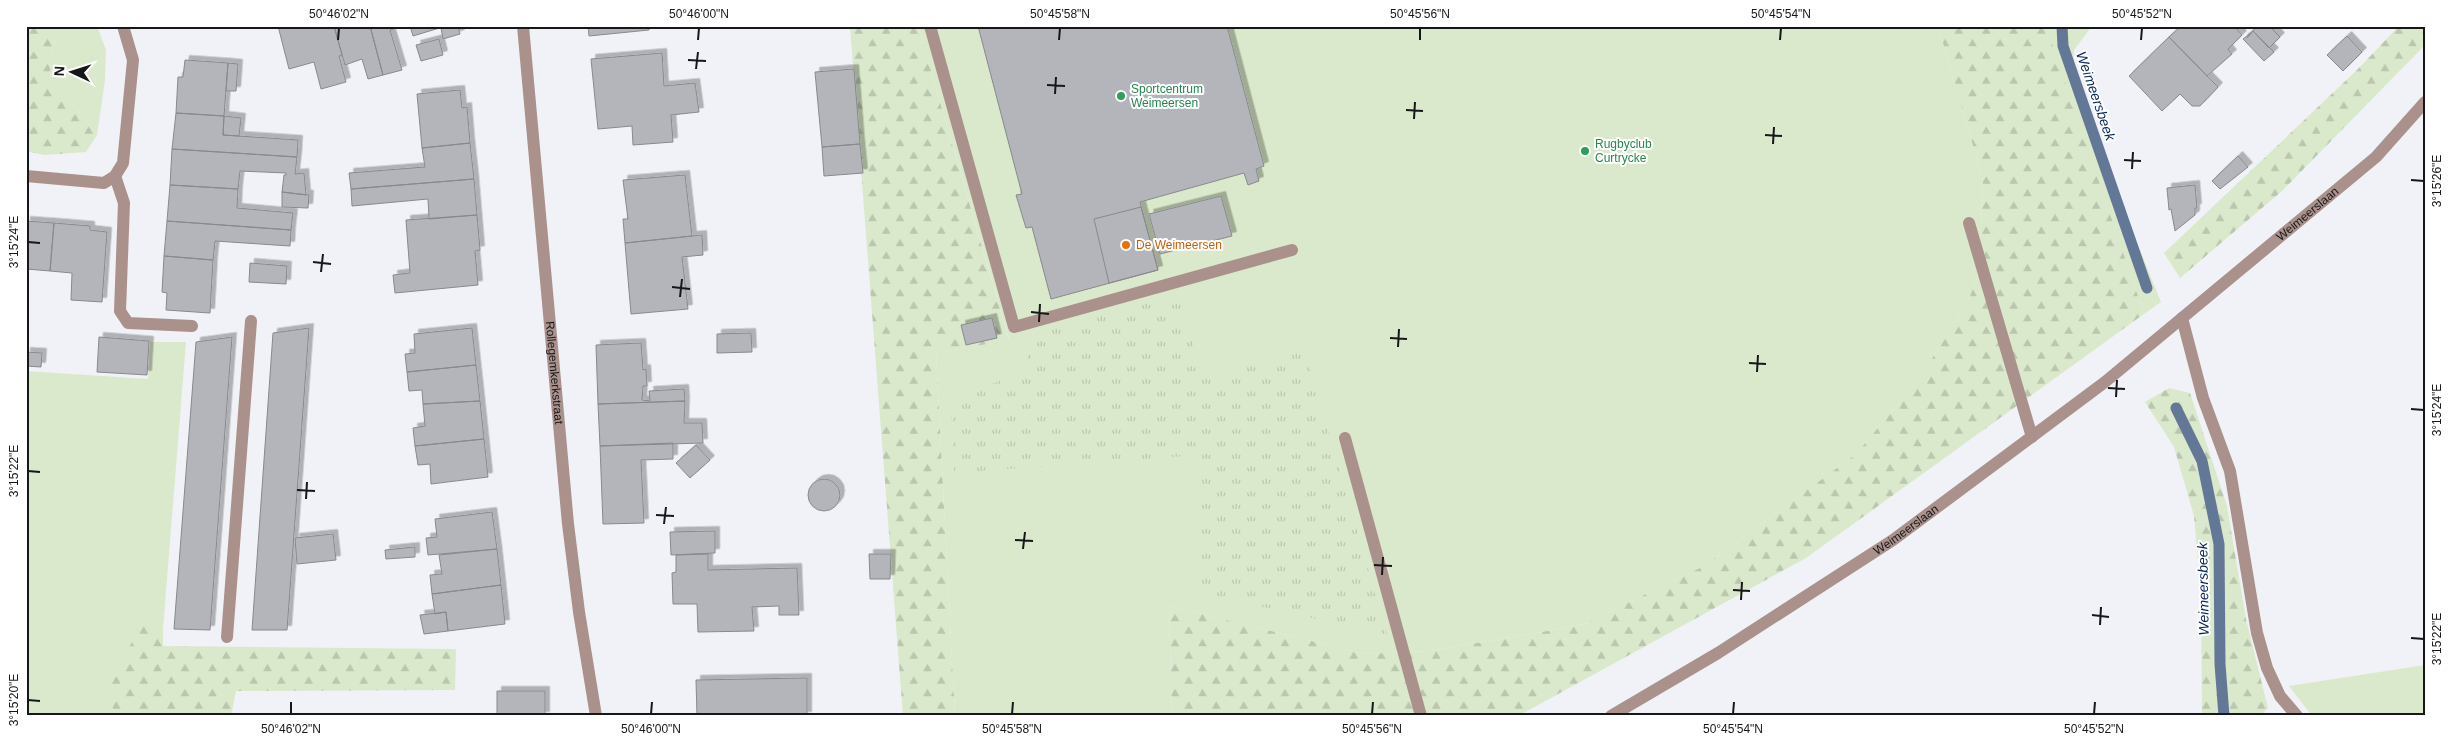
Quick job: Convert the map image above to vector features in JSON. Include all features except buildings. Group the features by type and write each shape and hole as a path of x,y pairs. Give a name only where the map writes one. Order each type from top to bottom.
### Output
{"street":[{"path":"26,176 104,183 115,176 123,163 133,60 123,26"},
{"name":"Rollegemkerkstraat","path":"523,26 568,524 579,612 596,716"},
{"path":"930,26 1014,327 1292,250"},
{"name":"Weimeerslaan","path":"1611,716 1718,654 1893,540 2105,382 2376,156 2425,102"},
{"path":"115,176 124,203 120,311 128,323 192,326"},
{"path":"1969,223 2032,437"},
{"path":"2182,318 2203,398 2230,471 2258,633 2267,668 2280,696 2297,716"},
{"path":"227,637 251,321"},
{"path":"1345,438 1421,716"}],"green space":[{"path":"26,26 59,26 50,56 51,82 68,98 97,135 86,152 44,155 26,151"},
{"path":"59,26 97,26 106,50 105,80 97,135 68,98 51,82 50,56"},
{"path":"850,26 918,26 1009,340 936,353 955,716 903,716"},
{"path":"918,26 1938,26 1983,180 1979,274 1968,301 1919,379 1856,454 1704,566 1582,625 1430,651 1364,654 1169,606 1172,716 955,716 936,353 1009,339"},
{"path":"1938,26 2046,26 2144,314 1806,558 1518,716 1172,716 1169,606 1364,654 1430,651 1582,625 1704,566 1856,454 1919,379 1968,301 1979,274 1983,180"},
{"path":"2045,26 2092,26 2074,50 2073,66 2122,205 2161,302 2144,314"},
{"path":"2399,26 2425,26 2425,45 2282,191 2180,278 2164,253 2358,69"},
{"path":"1180,292 1202,379 1305,351 1387,635 1202,593 1199,455 954,473 951,399 1029,370 1026,337"},
{"path":"150,342 186,342 163,629 143,625 113,716 26,716 26,371 148,379"},
{"path":"2169,388 2190,393 2227,506 2246,619 2268,708 2260,716 2202,716 2201,591 2194,516 2174,447 2145,402"},
{"path":"143,624 163,629 163,646 456,649 455,690 236,691 231,716 113,716 112,683 125,654"},
{"path":"2425,665 2425,716 2312,716 2289,686"}],"waterway":[{"name":"Weimeersbeek","path":"2062,26 2063,46 2147,288"},
{"name":"Weimeersbeek","path":"2176,408 2202,461 2219,544 2220,664 2224,716"}],"place":[{"name":"Sportcentrum Weimeersen","path":"1121,96"},
{"name":"Rugbyclub Curtrycke","path":"1585,151"},
{"name":"De Weimeersen","path":"1126,245"}]}
